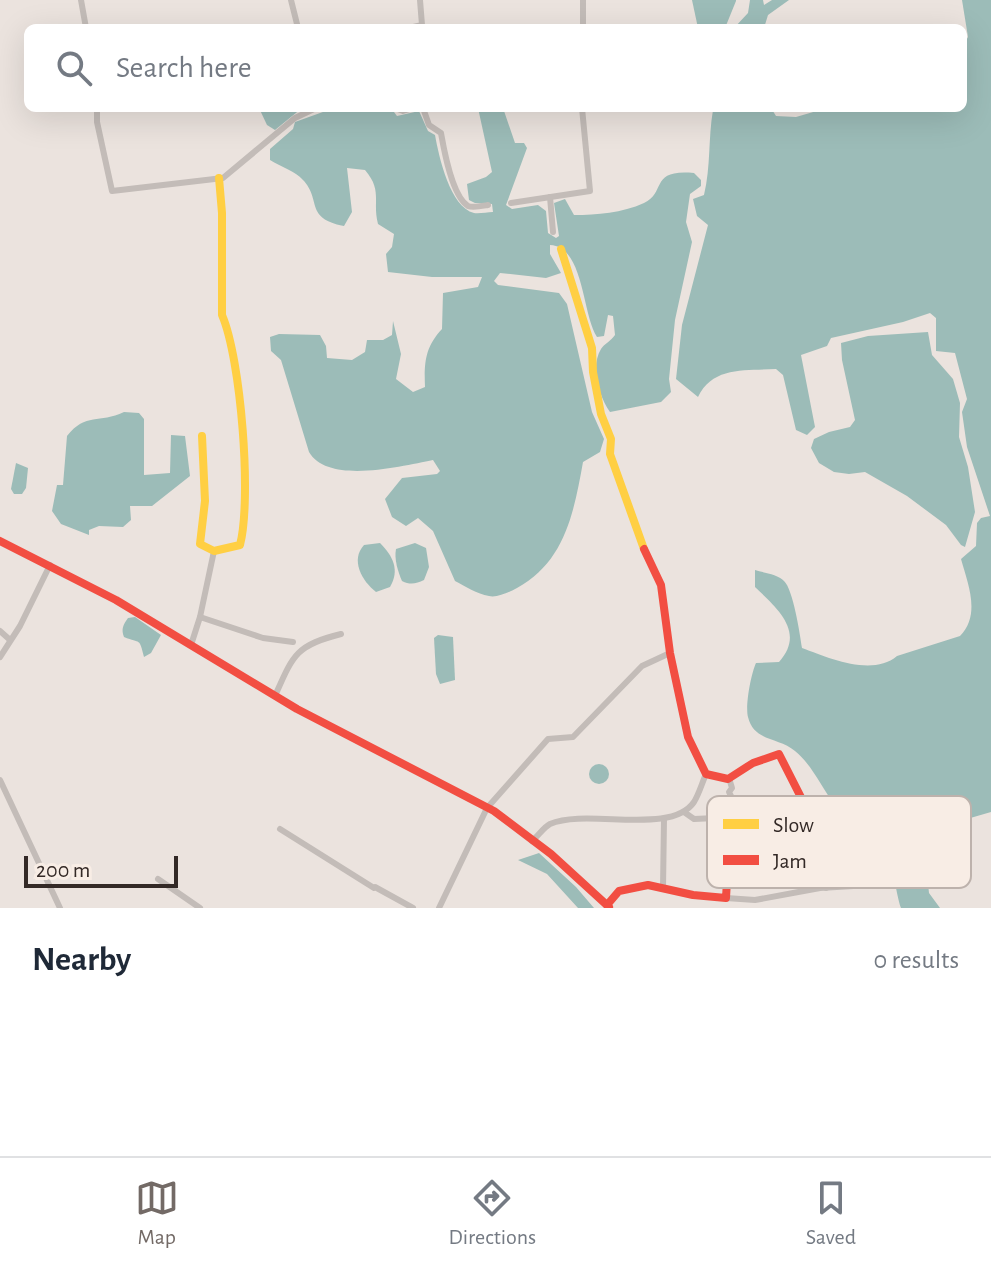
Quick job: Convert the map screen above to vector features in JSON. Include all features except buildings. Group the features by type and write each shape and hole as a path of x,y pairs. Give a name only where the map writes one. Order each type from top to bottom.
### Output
{"street":[{"path":"81,0 85,24"},
{"path":"291,0 297,24"},
{"path":"420,0 422,24"},
{"path":"583,0 583,24"},
{"path":"97,112 112,191 223,178 295,118 308,112"},
{"path":"424,112 429,125 441,133 456,189 466,204 471,207 488,205"},
{"path":"511,203 590,191 582,112"},
{"path":"202,436 205,501 200,544 214,551 240,545 245,525 240,403 228,329 222,315 219,178"},
{"path":"550,197 553,232"},
{"path":"561,249 592,348 601,414 611,439 610,454 636,530 661,585 670,653 688,737 706,774 721,779 736,777 752,763 779,754 800,796"},
{"path":"0,541 50,565 275,696 487,808 570,870 609,907 619,891 636,886 726,898 764,898 826,888"},
{"path":"191,645 214,551"},
{"path":"0,657 20,626 50,565"},
{"path":"200,617 263,638 293,642"},
{"path":"0,631 9,639"},
{"path":"275,696 299,651 312,641 341,634"},
{"path":"439,908 487,808 548,739 573,737 642,666 670,653"},
{"path":"532,841 549,825 576,820 664,819 684,812 693,803 706,774"},
{"path":"729,778 731,796"},
{"path":"0,780 60,908"},
{"path":"684,812 694,819 707,818"},
{"path":"663,888 664,819"},
{"path":"280,829 374,888 413,908"},
{"path":"158,879 200,908"},
{"path":"726,898 727,888"},
{"path":"764,898 766,908"}],"water":[{"path":"692,0 736,0 727,24 697,24"},
{"path":"750,0 763,0 764,5 772,0 789,0 768,15 765,24 738,24 748,13"},
{"path":"962,0 991,0 991,812 971,818 971,796 829,796 795,751 756,731 748,717 747,705 756,663 779,662 790,641 785,621 755,587 755,570 775,575 784,581 793,602 802,648 850,664 887,662 960,636 966,628 970,619 971,599 961,559 976,546 977,523 981,518 990,516 967,447 962,412 967,399 955,353 936,351 936,318 930,313 831,338 827,346 801,355 815,427 807,435 796,430 783,375 776,369 721,375 704,387 698,397 676,379 682,325 708,225 697,216 693,199 704,195 713,112 774,112 776,116 796,117 813,112 967,112 966,24"},
{"path":"261,112 297,112 275,130 267,125"},
{"path":"323,112 394,112 397,116 419,112 428,131 435,135 452,191 466,209 478,213 493,212 492,204 469,200 467,184 492,172 479,112 504,112 515,143 524,143 527,148 506,205 512,209 538,205 546,211 548,233 556,238 559,236 554,203 565,199 574,215 609,213 644,203 670,174 694,173 701,180 701,186 690,194 686,222 692,242 675,320 669,379 671,392 661,402 610,412 599,390 596,364 601,349 615,335 613,316 608,315 604,336 597,337 576,268 561,248 550,245 550,254 561,273 546,278 500,273 494,281 498,285 559,293 567,304 592,412 604,439 600,452 583,462 571,517 557,550 533,577 517,588 492,596 455,581 433,531 418,518 406,526 392,517 385,499 402,478 437,474 440,471 433,460 348,471 319,462 309,452 281,360 271,351 270,337 279,334 320,335 326,346 327,358 352,360 365,352 367,340 383,340 392,335 393,321 401,354 396,379 413,392 425,387 427,356 432,342 442,329 443,293 478,287 482,277 432,277 388,272 386,254 392,247 394,234 378,224 374,184 365,170 347,168 352,212 344,226 323,218 303,180 270,160 270,149 293,129 295,122"},
{"path":"928,332 932,355 953,379 960,403 959,437 968,467 975,512 965,547 946,525 907,496 865,472 834,472 819,463 811,448 814,439 850,427 855,420 841,343 868,336"},
{"path":"124,412 139,413 144,419 144,475 170,473 171,435 185,436 190,476 152,506 130,506 131,520 123,527 99,526 89,530 89,535 61,524 52,511 57,485 63,485 67,436 87,421"},
{"path":"16,463 28,468 26,488 22,494 14,494 11,489"},
{"path":"380,543 392,558 395,569 390,587 376,592 362,576 358,557 364,545"},
{"path":"415,543 426,548 429,567 424,580 410,583 402,581 396,549"},
{"path":"135,617 161,635 151,653 144,657 138,642 123,634 126,620"},
{"path":"438,635 453,637 455,680 440,684 436,674 434,638"},
{"path":"599,764 606,767 609,774 606,781 599,784 592,781 589,774 592,767"},
{"path":"539,853 594,908 578,908 547,874 518,860"},
{"path":"896,888 928,888 940,908 901,908"}],"traffic: slow":[{"path":"202,436 205,501 200,544 214,551 240,545 245,496 243,429 235,363 222,315 219,178"},
{"path":"561,249 592,348 601,414 611,439 610,454 644,549"}],"traffic: jam":[{"path":"0,541 116,600 297,709 494,811 551,854 609,907"},
{"path":"644,549 661,585 670,653 688,737 706,774 728,779 753,763 779,754 800,796"},
{"path":"607,905 619,891 648,885 693,895 726,898 727,888"}]}
